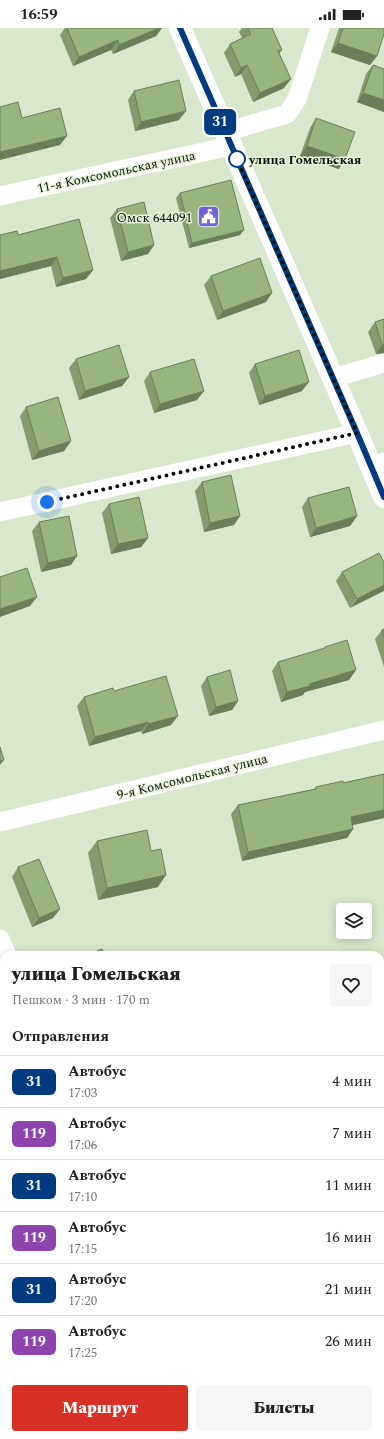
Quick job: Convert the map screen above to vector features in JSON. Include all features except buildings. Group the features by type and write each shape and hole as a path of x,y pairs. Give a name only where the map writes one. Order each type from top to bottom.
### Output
{"street":[{"path":"180,28 357,433 379,466 384,497"},
{"name":"11-я Комсомольская улица","path":"0,196 228,139 287,114 297,99 320,28"},
{"path":"333,378 384,363"},
{"path":"0,512 357,433"},
{"name":"9-я Комсомольская улица","path":"0,822 384,730"},
{"path":"0,939 5,951"}],"bus line":[{"name":"31","path":"180,28 384,497"}],"place":[{"name":"улица Гомельская","path":"237,159"},
{"name":"Омск 644091","path":"208,217"}],"route":[{"path":"47,502 357,433 237,159"}]}
